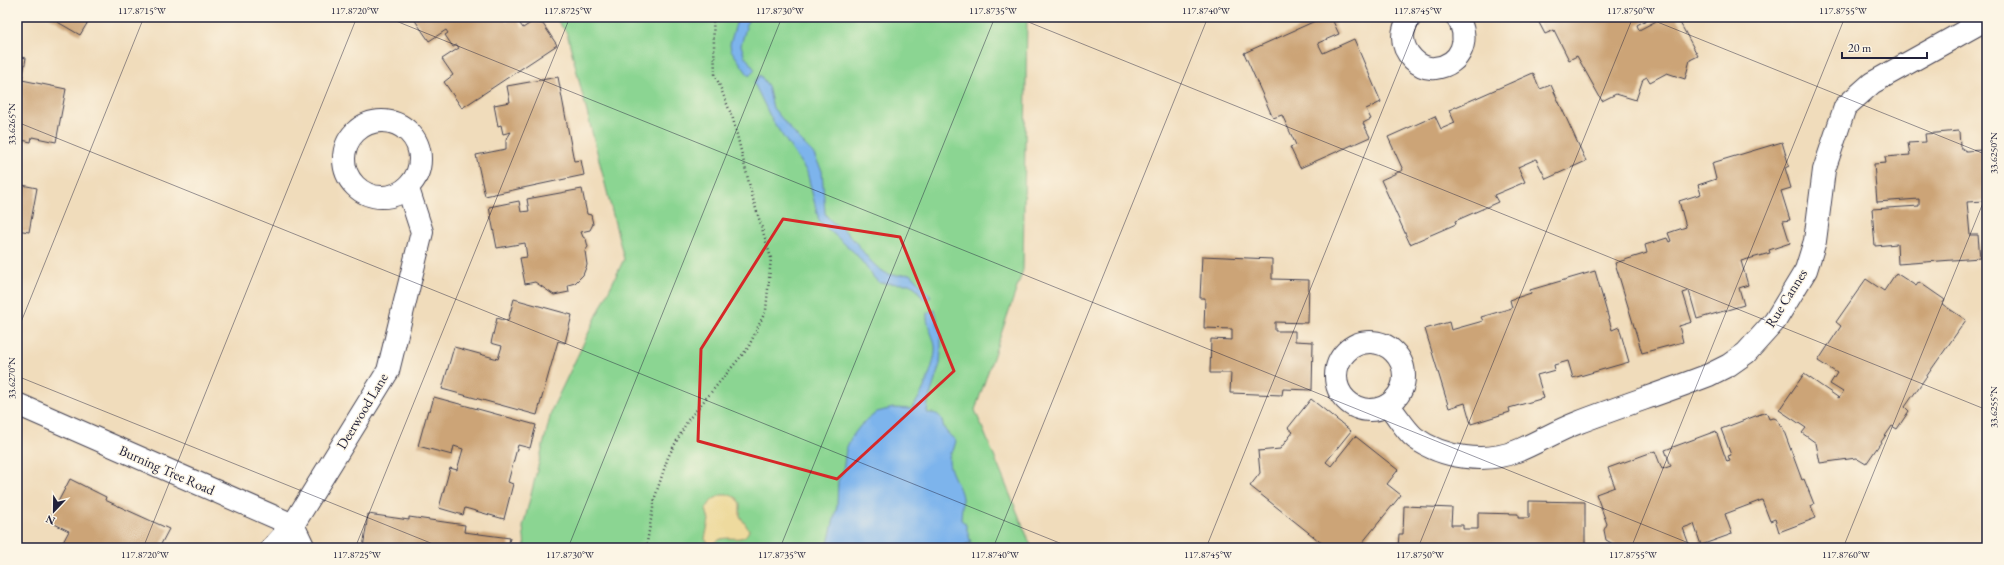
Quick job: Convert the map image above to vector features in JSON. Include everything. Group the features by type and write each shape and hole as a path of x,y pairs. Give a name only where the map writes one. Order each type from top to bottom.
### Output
{"street":[{"path":"1410,17 1405,25 1403,37 1405,49 1412,59 1422,65 1434,68 1446,65 1456,59 1463,49 1465,36 1462,25 1457,17"},
{"name":"Rue Cannes","path":"1388,405 1414,437 1427,445 1449,454 1475,458 1488,457 1516,452 1560,429 1709,375 1730,365 1746,353 1775,321 1806,270 1815,241 1824,170 1845,107 1872,83 1987,19"},
{"name":"Deerwood Lane","path":"272,548 293,525 388,371 422,232 408,189"},
{"name":"Burning Tree Road","path":"17,404 293,525"},
{"path":"293,525 304,548"}],"path":[{"path":"646,548 655,496 668,458 688,420 748,348 766,310 768,296 771,258 753,199 735,126 715,74 713,17"}],"highlighted area":[{"path":"783,219 900,237 954,371 837,479 698,441 701,349"}],"green space":[{"path":"554,17 1027,17 1023,270 975,410 1032,548 525,548 523,527 552,409 624,259 567,33"}],"sand":[{"path":"721,495 730,495 737,498 740,504 740,516 749,530 747,534 741,538 725,538 712,544 707,542 705,539 709,520 706,509 712,500"}],"water":[{"path":"738,17 749,17 741,45 744,55 755,70 749,76 731,50 730,44"},
{"path":"760,75 768,86 773,108 798,138 813,153 822,171 825,213 827,216 850,236 878,268 891,275 911,274 931,297 924,300 915,287 909,284 880,283 875,279 856,254 819,221 807,172 772,120 754,83"},
{"path":"935,310 941,337 940,364 928,402 927,413 933,413 940,416 944,428 956,441 953,451 950,453 949,465 961,492 961,520 965,523 971,543 966,544 965,548 827,548 837,506 838,481 843,472 846,449 851,438 861,425 877,412 893,408 911,409 915,404 928,379 934,360 935,346 927,313"}],"building":[{"path":"49,17 91,17 80,35"},
{"path":"417,17 506,17 505,19 507,22 515,17 523,28 532,22 543,24 557,45 462,108 444,82 453,75 442,59 459,48 457,45 453,47 445,35 448,33 446,30 429,41 414,19"},
{"path":"1324,17 1331,17 1339,34 1318,43 1323,53 1354,39 1381,102 1366,109 1371,119 1363,123 1370,137 1300,168 1290,147 1296,145 1282,115 1273,118 1244,53"},
{"path":"1536,17 1652,17 1637,25 1639,30 1664,17 1677,17 1698,56 1690,60 1685,79 1667,73 1650,82 1647,77 1643,79 1636,100 1616,94 1602,101 1577,56 1569,60 1554,30 1545,34"},
{"path":"17,56 26,58 22,80 66,89 56,142 32,137 31,142 17,139"},
{"path":"1533,73 1540,89 1551,85 1586,161 1546,179 1536,159 1518,167 1525,182 1494,195 1498,202 1455,221 1456,224 1410,244 1381,180 1403,170 1388,137 1435,116 1441,129 1455,123 1449,110"},
{"path":"558,77 574,161 581,160 584,175 485,196 476,155 506,149 506,140 511,132 503,134 501,125 498,126 494,105 510,102 507,86"},
{"path":"1959,131 1960,147 1966,151 1982,150 1985,201 1967,202 1970,235 1978,235 1980,258 1898,264 1897,244 1875,246 1872,209 1919,206 1919,199 1877,202 1874,164 1886,163 1885,157 1910,155 1908,143 1926,142 1925,134"},
{"path":"1782,142 1789,166 1785,168 1791,188 1781,191 1790,220 1783,221 1790,243 1769,250 1770,253 1741,261 1748,285 1739,288 1744,305 1697,319 1689,291 1683,293 1692,322 1679,326 1683,342 1642,353 1615,263 1647,253 1645,245 1667,238 1669,242 1671,241 1668,233 1686,227 1679,201 1701,194 1698,185 1716,179 1712,163"},
{"path":"17,184 37,188 29,232 17,230"},
{"path":"582,189 587,214 591,215 593,224 590,230 581,232 583,237 586,239 588,247 585,251 587,265 583,275 575,283 568,285 569,292 554,295 535,282 525,284 520,258 527,257 525,243 497,248 489,207 519,201 521,212 529,211 527,199"},
{"path":"1202,256 1272,259 1272,279 1309,280 1308,323 1275,322 1275,331 1295,331 1295,341 1313,342 1312,390 1283,389 1282,395 1230,393 1231,373 1210,373 1211,339 1232,340 1232,329 1204,328 1205,298 1200,298"},
{"path":"1595,271 1612,330 1619,327 1629,362 1573,378 1568,361 1554,365 1555,370 1537,375 1544,398 1509,408 1510,412 1471,424 1465,403 1449,408 1425,329 1449,322 1451,330 1483,321 1481,317 1512,308 1510,300 1531,293 1530,290"},
{"path":"1896,273 1916,286 1919,282 1945,300 1942,304 1966,320 1905,407 1909,411 1897,429 1892,426 1866,464 1856,458 1820,463 1816,443 1802,433 1806,428 1779,410 1804,374 1839,398 1843,392 1830,384 1837,373 1818,361 1841,326 1836,322 1866,279 1884,291"},
{"path":"514,299 572,315 565,343 558,341 537,415 442,389 454,347 498,359 502,346 491,343 497,318 508,321"},
{"path":"434,397 536,425 530,448 518,445 508,482 513,484 504,519 465,508 463,515 439,508 450,468 457,470 463,449 454,446 452,455 418,446 428,410 430,411"},
{"path":"1311,399 1351,431 1326,462 1331,466 1355,436 1398,470 1387,484 1401,495 1358,548 1328,548 1250,486 1260,473 1258,451 1280,449 1293,432 1288,428"},
{"path":"1766,412 1769,419 1774,418 1778,420 1781,427 1782,426 1802,480 1804,479 1814,504 1811,506 1816,518 1779,532 1775,519 1770,521 1762,500 1725,514 1732,534 1701,545 1694,524 1683,528 1690,547 1687,548 1616,548 1615,545 1606,540 1604,530 1607,524 1596,494 1615,487 1608,468 1655,451 1662,469 1671,466 1665,450 1716,431 1727,462 1730,461 1728,456 1731,455 1721,429"},
{"path":"70,479 106,497 105,500 169,529 159,548 65,548 61,546 69,531 48,521"},
{"path":"1529,501 1585,502 1585,548 1398,548 1399,534 1403,534 1404,506 1452,508 1451,525 1463,525 1463,529 1478,529 1478,513 1518,514 1518,518 1529,518"},
{"path":"368,514 409,520 409,517 465,525 464,532 510,538 508,548 363,548"}]}
